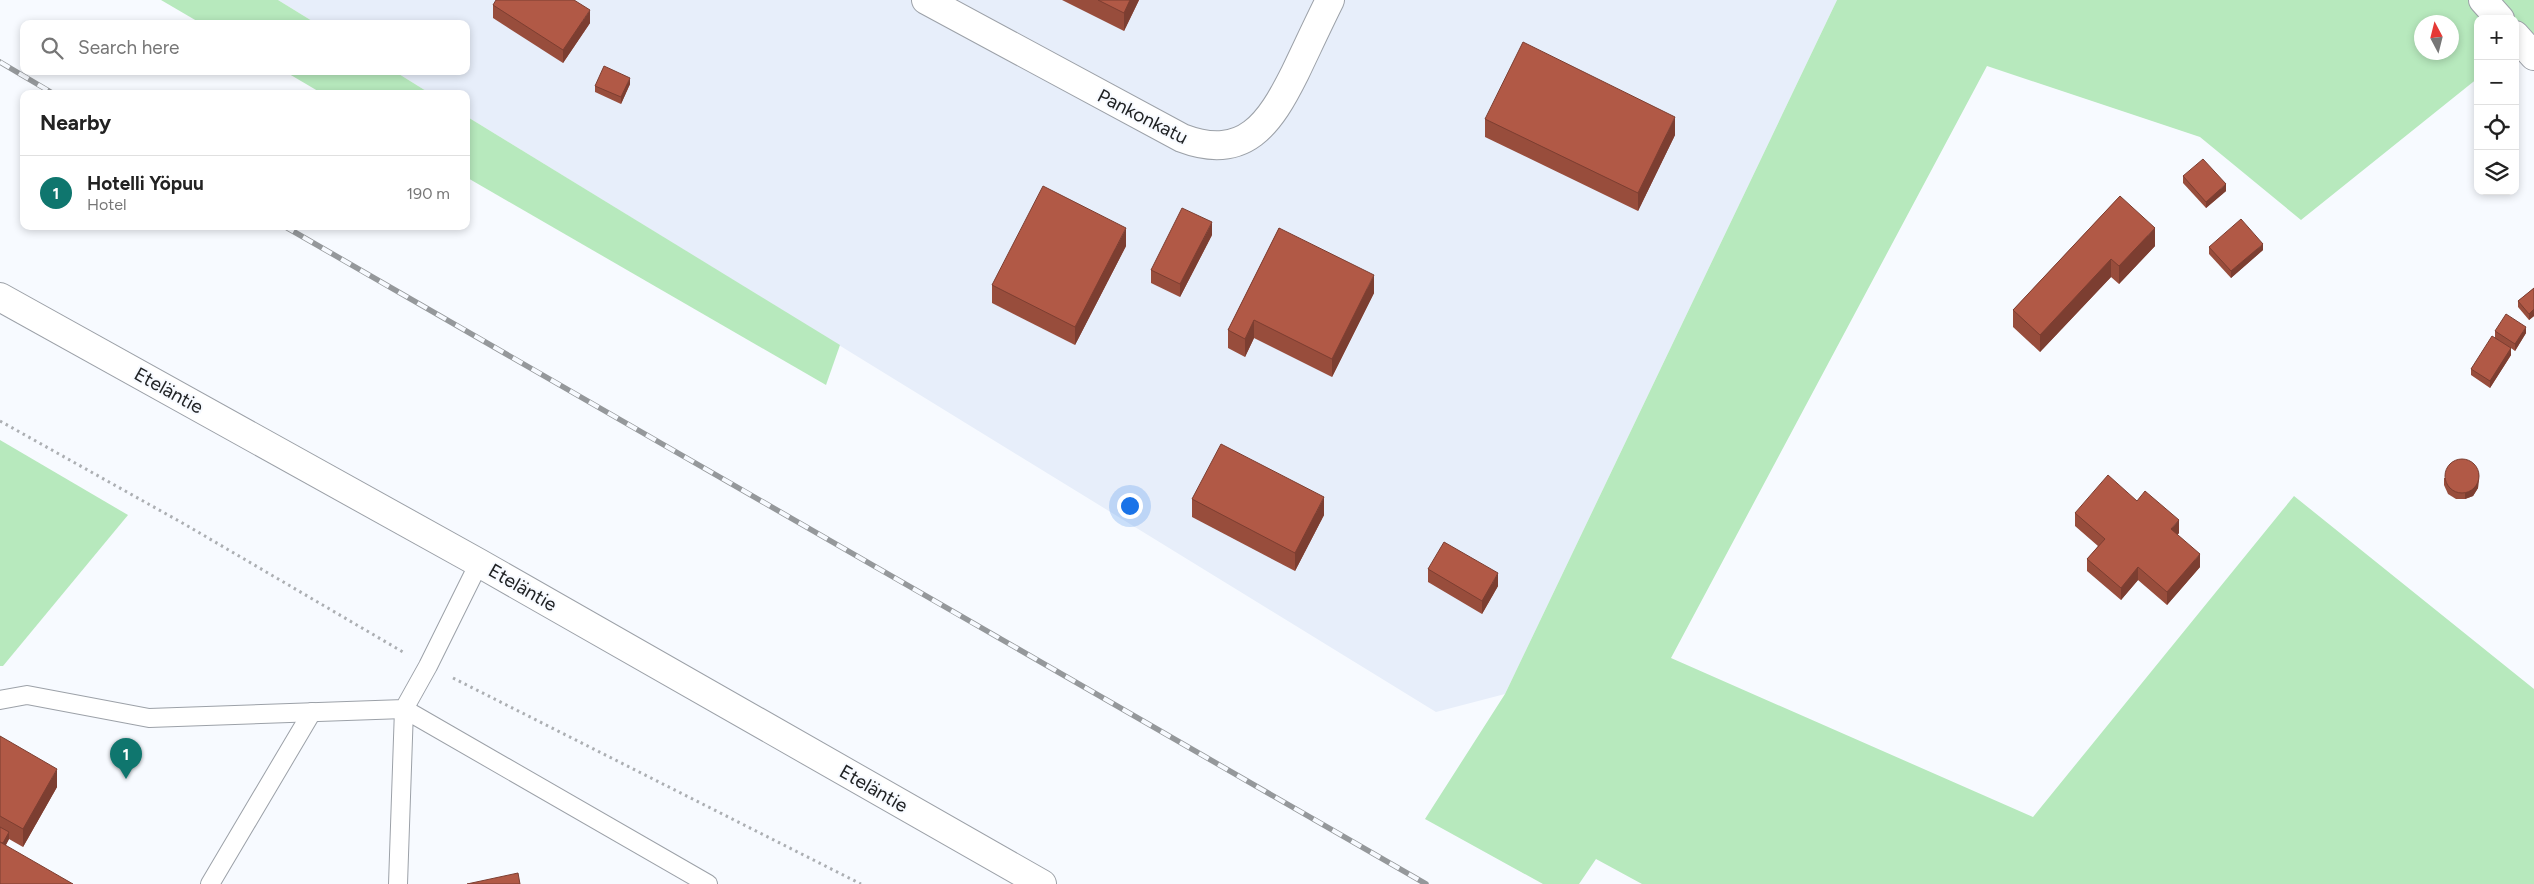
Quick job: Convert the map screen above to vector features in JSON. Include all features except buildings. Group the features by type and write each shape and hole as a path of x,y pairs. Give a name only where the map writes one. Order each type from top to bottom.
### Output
{"main road":[{"name":"Pankonkatu","path":"926,0 1182,138 1201,145 1216,146 1246,139 1262,128 1278,108 1330,0"},
{"path":"2483,0 2496,15"},
{"path":"2519,39 2534,56"},
{"name":"Eteläntie","path":"0,297 479,563 1042,884"}],"lane":[{"path":"398,884 404,709 428,666 479,563"},
{"path":"0,700 27,695 149,718 404,709 708,884"},
{"path":"210,884 312,712"}],"shaded area":[{"path":"278,0 1837,0 1505,694 1436,712 470,118 470,90 425,90 400,75 470,75 470,20 310,20"}],"green space":[{"path":"161,0 278,0 310,20 195,20"},
{"path":"1837,0 2534,0 2534,33 2519,45 2519,15 2474,15 2474,81 2301,220 2200,137 1987,66 1671,658 2033,817 2294,496 2534,689 2534,884 1642,884 1596,859 1579,884 1543,884 1425,819 1505,694"},
{"path":"291,75 400,75 425,90 316,90"},
{"path":"470,118 840,345 826,385 470,179"},
{"path":"0,440 128,515 3,666 0,666"}],"railway":[{"path":"0,62 20,74"},
{"path":"22,75 47,90"},
{"path":"291,230 1426,884"}],"place":[{"name":"Hotelli Yöpuu","path":"126,779"}]}
